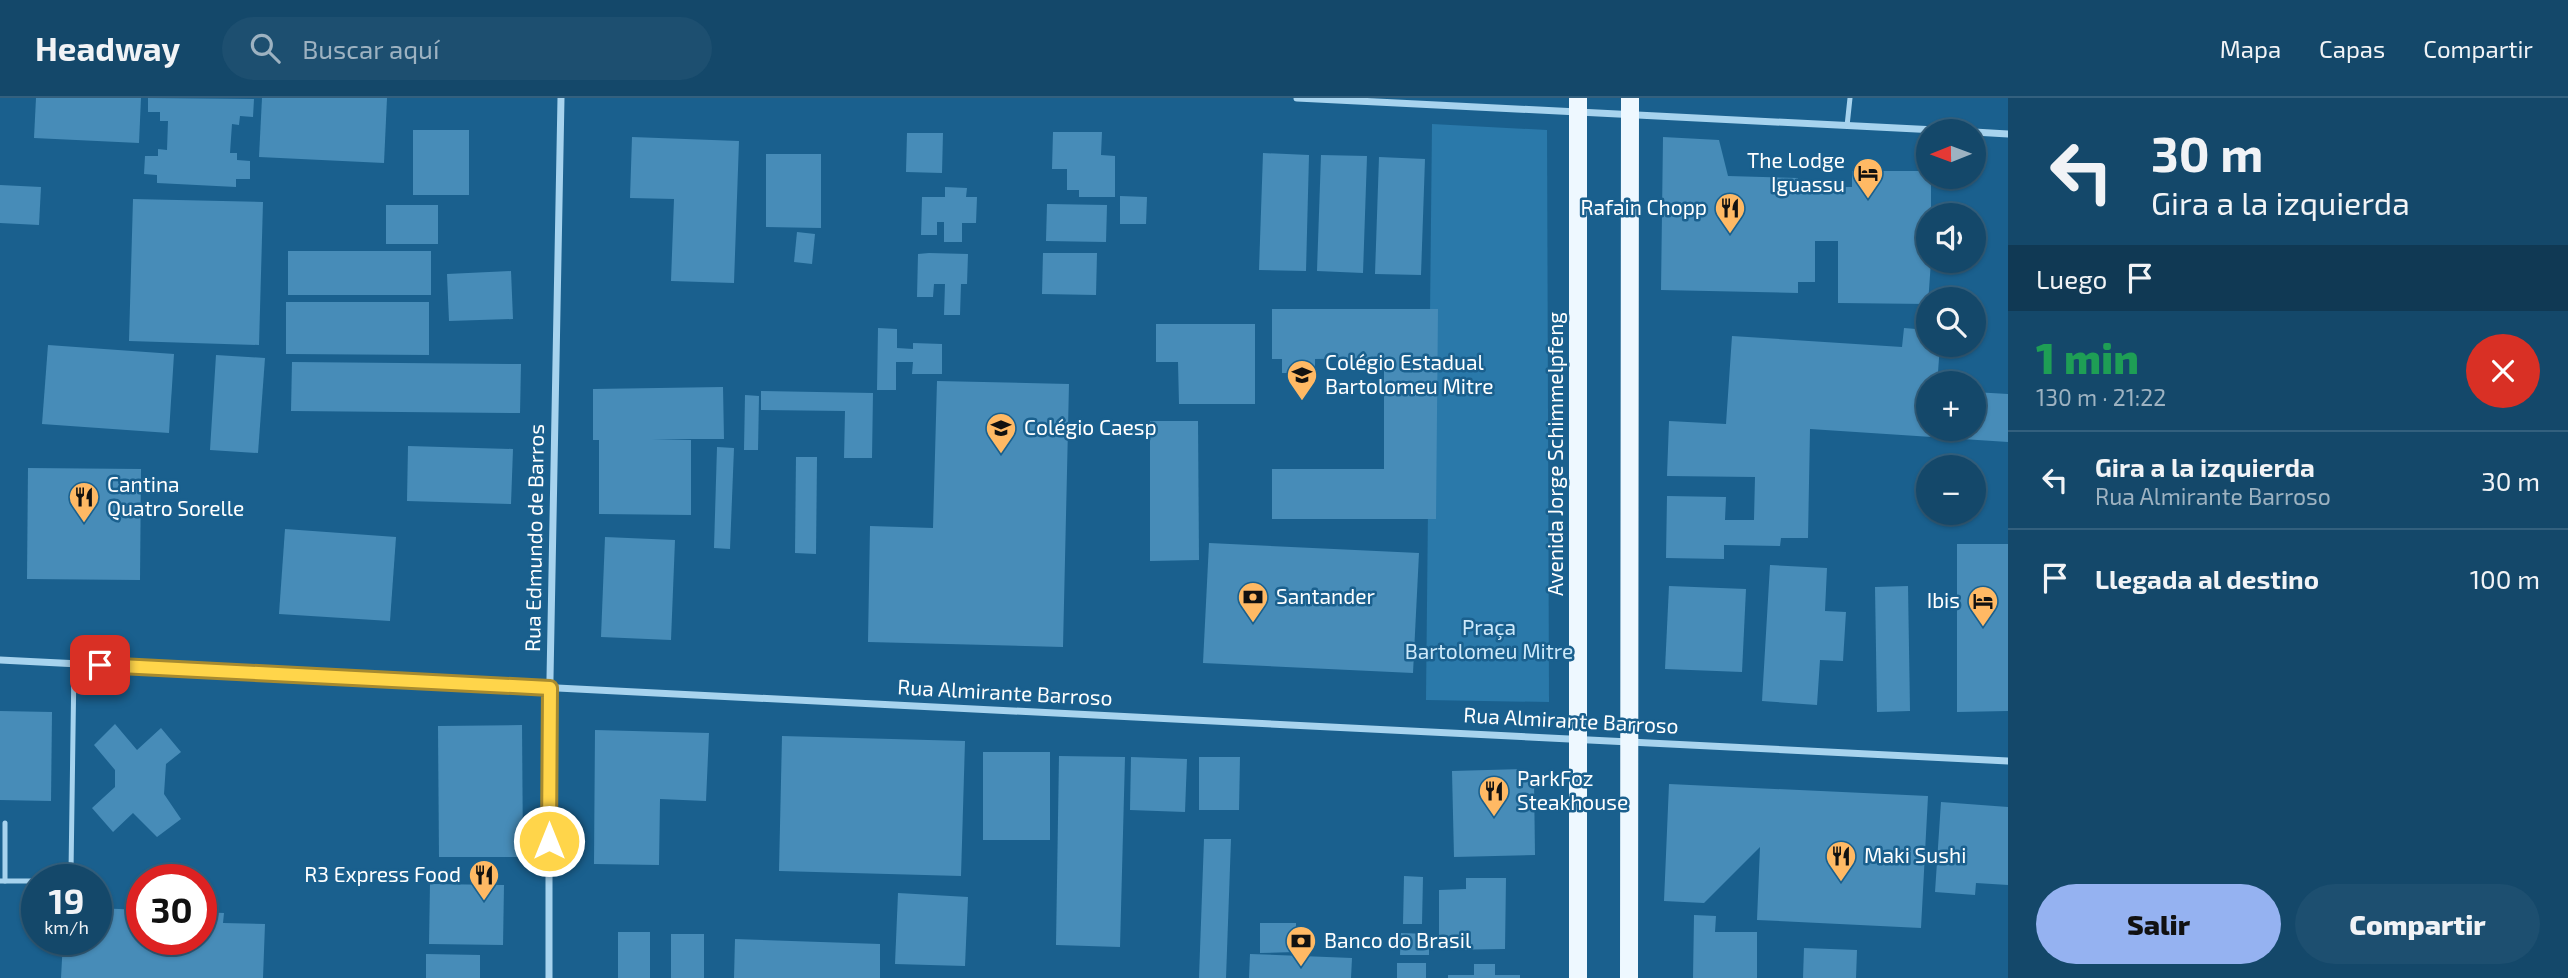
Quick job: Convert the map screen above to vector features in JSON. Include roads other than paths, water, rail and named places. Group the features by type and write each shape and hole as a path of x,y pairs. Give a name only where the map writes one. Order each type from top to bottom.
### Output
{"main road":[{"name":"Avenida Jorge Schimmelpfeng","path":"1578,105 1578,978"},
{"path":"1629,978 1630,107"}],"street":[{"name":"Rua Edmundo de Barros","path":"548,978 550,688 561,98"},
{"path":"1297,98 1630,107 1847,126 1916,129"},
{"path":"1986,133 2008,134"},
{"name":"Rua Almirante Barroso","path":"0,660 2008,761"}],"lane":[{"path":"1847,126 1850,98"},
{"path":"71,864 74,663"},
{"path":"5,822 2,881 21,881"}],"place":[{"name":"The Lodge Iguassu","path":"1868,200"},
{"name":"Rafain Chopp","path":"1730,235"},
{"name":"Colégio Estadual Bartolomeu Mitre","path":"1302,402"},
{"name":"Colégio Caesp","path":"1001,455"},
{"name":"Cantina Quatro Sorelle","path":"84,524"},
{"name":"Santander","path":"1253,624"},
{"name":"Ibis","path":"1983,628"},
{"name":"ParkFoz Steakhouse","path":"1494,818"},
{"name":"Maki Sushi","path":"1841,883"},
{"name":"R3 Express Food","path":"484,902"},
{"name":"Banco do Brasil","path":"1301,968"}],"park label":[{"name":"Praça Bartolomeu Mitre","path":"1489,640"}]}
